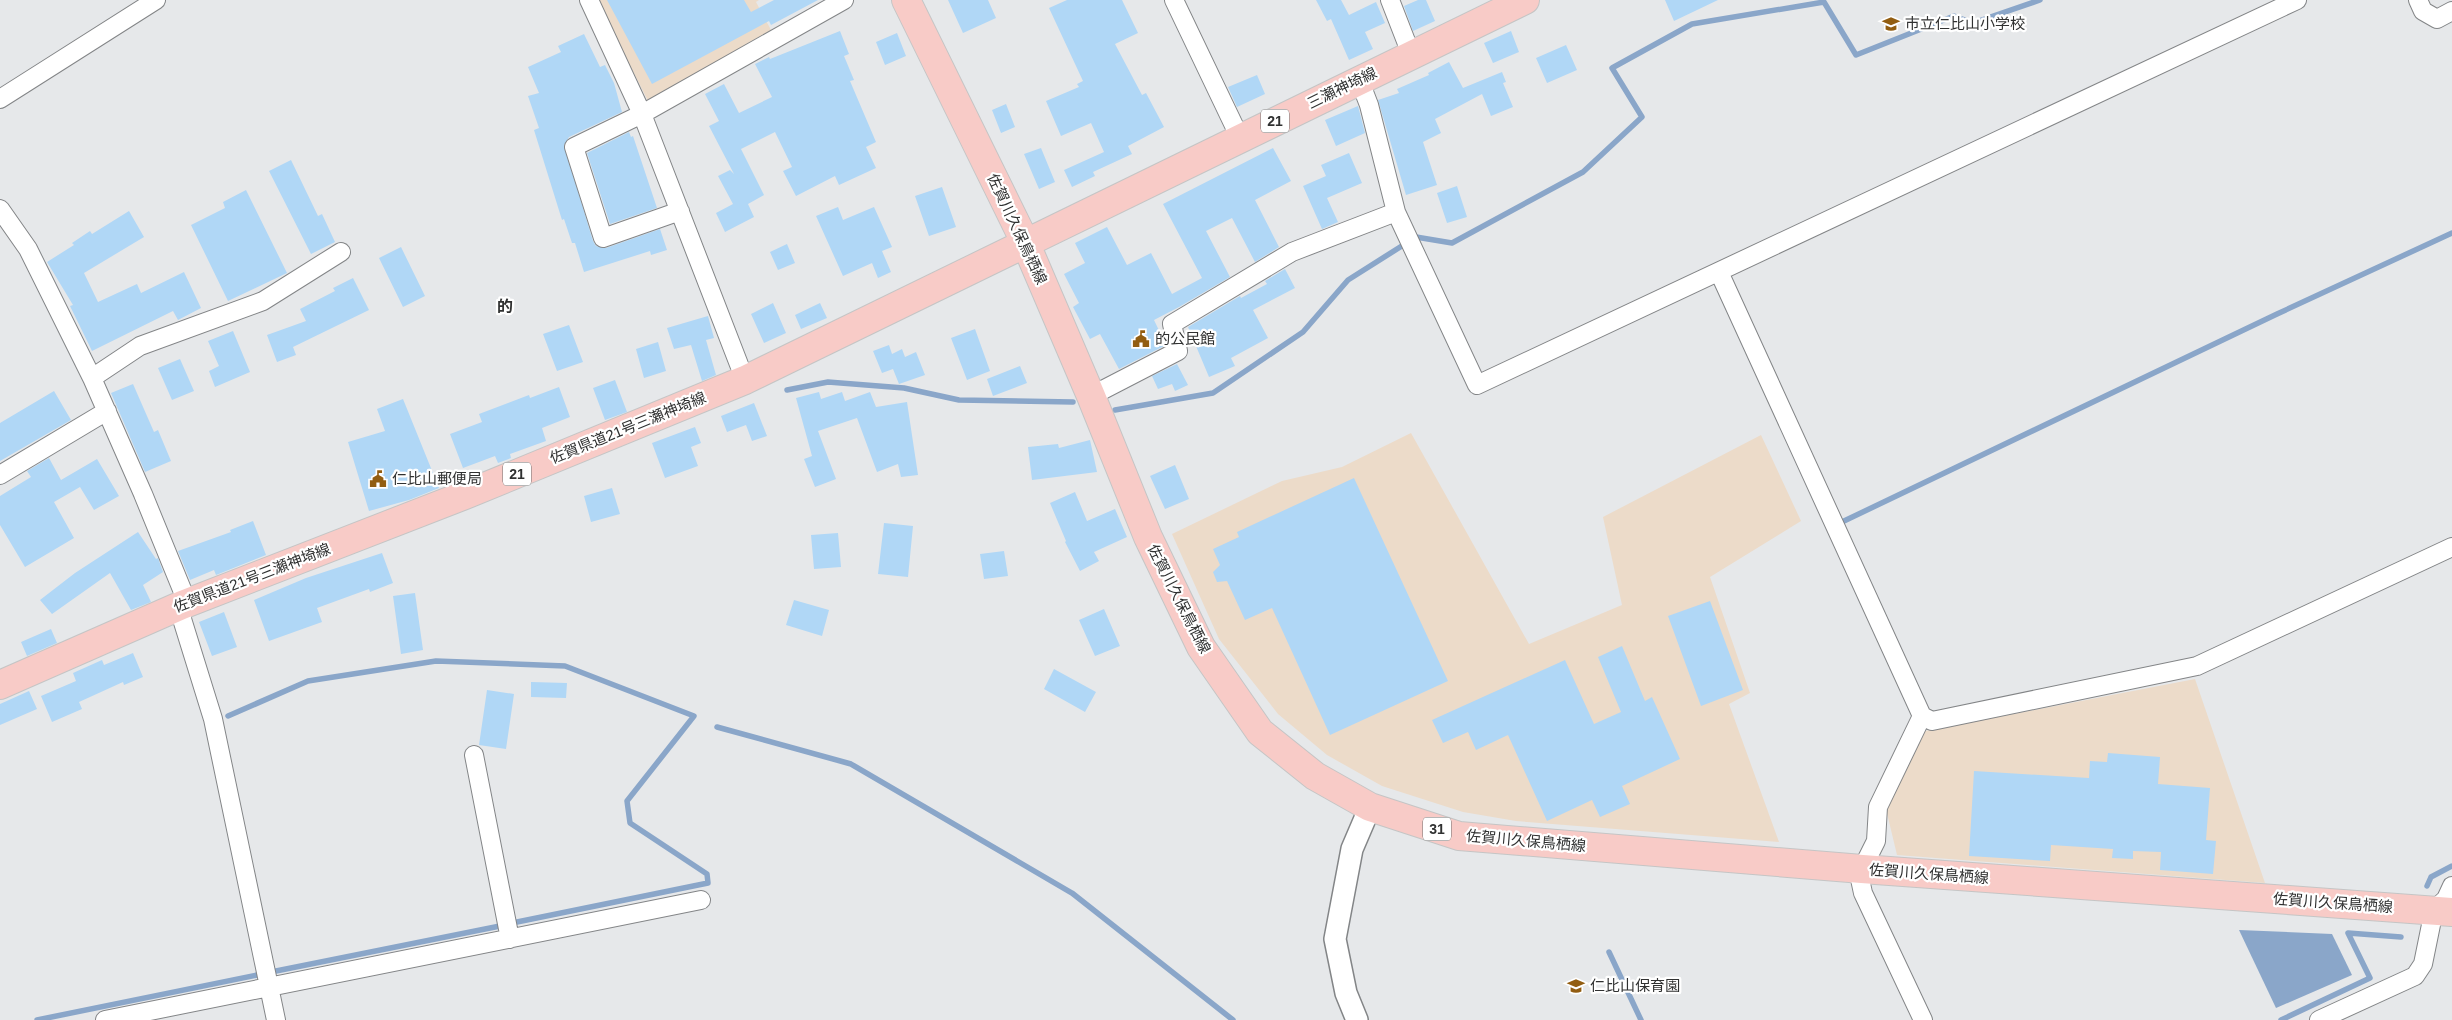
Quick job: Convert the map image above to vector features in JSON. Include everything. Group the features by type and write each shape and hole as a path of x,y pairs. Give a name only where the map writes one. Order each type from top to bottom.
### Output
{"main road":[{"name":"佐賀川久保鳥栖線","path":"906,0 1025,242 1091,396 1148,537 1201,647 1260,732 1315,776 1370,807 1458,836 1862,869 2443,911"},
{"name":"三瀬神埼線","path":"1025,242 1525,0"},
{"name":"佐賀県道21号三瀬神埼線","path":"0,685 182,605 465,495 745,380 1025,242"}],"street":[{"path":"0,99 156,0"},
{"path":"589,0 642,114 745,380"},
{"path":"680,211 603,238 574,147 642,114 844,0"},
{"path":"1174,0 1240,138"},
{"path":"1390,0 1411,54"},
{"path":"1359,79 1369,106 1396,212 1477,385 2298,0"},
{"path":"2418,0 2423,12 2437,18 2452,11"},
{"path":"0,208 28,249 92,378 183,592 182,619 213,719 276,1020"},
{"path":"1091,396 1178,351 1172,324 1283,257 1396,212"},
{"path":"92,378 140,346 264,301 341,252"},
{"path":"1719,272 1922,716 1932,721 2197,666 2452,547"},
{"path":"0,475 107,411"},
{"path":"1922,716 1878,807 1876,841 1862,869 1860,879 1863,893 1924,1020"},
{"path":"474,755 510,939"},
{"path":"1357,1020 1346,993 1336,938 1352,849 1370,807"},
{"path":"2319,1020 2416,976 2423,964 2452,886"},
{"path":"105,1020 701,900"}],"shaded area":[{"path":"597,0 759,0 756,2 771,30 648,101"},
{"path":"1411,433 1529,644 1622,605 1603,517 1761,435 1801,521 1710,577 1750,693 1729,704 1779,842 1516,821 1463,812 1382,786 1327,755 1278,714 1219,639 1172,534 1282,481 1342,467"},
{"path":"2195,679 2265,883 1897,855 1886,809 1925,731"}],"water":[{"path":"2239,930 2332,934 2352,975 2276,1008"}],"building":[{"path":"607,0 744,0 751,12 774,0 818,0 771,25 769,21 652,84"},
{"path":"948,0 988,0 996,18 963,33"},
{"path":"1067,0 1122,0 1138,33 1115,44 1142,95 1146,93 1164,127 1128,146 1132,154 1093,172 1095,176 1072,187 1064,170 1104,152 1091,123 1061,136 1046,101 1079,87 1077,84 1083,81 1049,8"},
{"path":"1316,0 1341,0 1349,15 1376,2 1385,23 1365,32 1373,49 1349,60 1331,19 1327,21"},
{"path":"1418,0 1426,0 1435,21 1413,31 1404,6"},
{"path":"1665,0 1718,0 1674,21"},
{"path":"840,31 849,54 844,56 854,80 850,81 876,142 866,147 876,168 839,185 835,176 796,196 783,171 792,167 775,132 741,149 764,195 748,204 754,217 725,232 716,213 733,204 718,176 730,170 734,174 709,126 719,121 705,94 724,84 739,113 772,97 755,64"},
{"path":"1511,31 1519,52 1493,63 1484,43"},
{"path":"897,33 906,56 885,65 876,42"},
{"path":"584,34 600,67 605,65 614,83 622,112 569,137 564,145 593,241 596,246 606,248 660,229 667,250 651,255 650,251 584,272 575,243 572,243 564,219 562,220 534,130 539,128 528,96 539,93 528,67 561,52 558,46"},
{"path":"1566,45 1577,70 1547,83 1536,58"},
{"path":"1449,62 1463,88 1502,72 1506,82 1503,83 1513,107 1491,116 1482,94 1435,119 1441,133 1423,142 1437,185 1406,195 1378,100 1399,93 1397,89 1429,75 1428,73"},
{"path":"1257,75 1265,94 1237,107 1228,87"},
{"path":"1006,104 1015,127 1001,133 992,110"},
{"path":"1358,106 1365,133 1336,146 1325,120"},
{"path":"629,132 631,137 633,136 657,208 610,224 587,153"},
{"path":"1041,148 1055,182 1039,189 1024,154"},
{"path":"1273,148 1291,181 1255,200 1279,247 1255,262 1232,218 1206,231 1230,277 1154,320 1166,345 1119,369 1100,334 1090,339 1073,307 1079,303 1064,274 1085,263 1075,243 1107,227 1127,265 1151,253 1172,294 1202,278 1163,204"},
{"path":"1349,153 1362,183 1327,198 1338,222 1322,229 1303,186 1326,176 1321,165"},
{"path":"291,160 318,216 322,214 335,242 311,254 269,171"},
{"path":"1457,186 1467,217 1447,223 1437,193"},
{"path":"942,187 956,227 929,236 915,196"},
{"path":"246,190 287,273 228,301 191,225 225,208 223,202"},
{"path":"838,207 843,220 874,207 892,247 882,251 891,272 878,278 872,263 843,276 816,216"},
{"path":"129,211 144,237 84,273 98,302 137,284 141,293 184,272 201,308 178,320 173,311 92,351 70,306 73,305 47,262 74,245 72,243 90,231 92,234"},
{"path":"787,244 795,263 778,270 770,252"},
{"path":"401,247 425,296 403,307 379,258"},
{"path":"1285,269 1295,288 1253,310 1268,338 1231,358 1235,366 1209,377 1188,327 1240,296 1241,298 1267,284 1265,281"},
{"path":"353,278 369,310 293,347 296,355 277,362 267,335 306,321 300,309 335,291 333,288"},
{"path":"773,303 786,333 764,343 751,314"},
{"path":"820,303 827,318 801,329 795,315"},
{"path":"708,316 714,338 706,340 716,375 702,381 691,345 674,349 667,328"},
{"path":"569,325 583,362 557,371 543,334"},
{"path":"975,329 990,371 967,380 951,338"},
{"path":"233,331 250,372 215,387 209,371 219,366 208,341"},
{"path":"658,342 666,371 644,378 636,349"},
{"path":"889,345 892,354 902,349 905,357 916,352 925,375 899,384 893,369 882,373 873,351"},
{"path":"180,359 194,391 172,400 158,368"},
{"path":"1177,364 1188,385 1175,391 1172,384 1158,389 1152,376"},
{"path":"1020,366 1027,383 993,396 987,379"},
{"path":"615,380 627,412 605,420 593,388"},
{"path":"133,384 154,432 158,430 171,461 145,472 111,393"},
{"path":"559,387 570,417 542,428 546,441 510,454 511,458 498,463 495,456 463,468 450,434 482,422 479,414 529,395 530,398"},
{"path":"54,391 71,420 0,461 0,423"},
{"path":"819,392 821,399 842,392 845,401 870,392 876,407 907,402 918,475 901,477 898,464 877,472 857,418 818,431 836,479 815,487 804,459 812,456 796,398"},
{"path":"403,399 439,488 409,500 369,511 348,442 385,431 377,409"},
{"path":"754,403 767,436 752,441 746,425 727,432 721,416"},
{"path":"695,427 701,443 691,447 698,466 665,478 652,443"},
{"path":"1090,440 1097,472 1032,480 1028,447 1058,444 1059,448"},
{"path":"49,458 61,480 97,459 119,496 94,510 80,487 54,502 74,538 25,567 0,525 0,496 31,477 27,471"},
{"path":"1175,465 1189,499 1165,509 1150,476"},
{"path":"1354,478 1448,681 1330,735 1272,608 1245,620 1227,581 1217,582 1213,572 1220,565 1213,549 1239,537 1237,532"},
{"path":"612,488 620,514 591,522 584,496"},
{"path":"1075,492 1087,521 1115,509 1127,537 1094,552 1099,561 1080,571 1065,542 1050,503"},
{"path":"253,521 266,555 216,575 214,570 190,580 178,551 231,532 230,530"},
{"path":"884,523 913,526 908,577 878,574"},
{"path":"138,532 156,559 158,558 163,572 143,585 151,602 131,610 110,573 52,614 40,600 75,573"},
{"path":"838,533 841,567 814,569 811,535"},
{"path":"1004,551 1008,576 984,579 980,554"},
{"path":"382,553 393,583 370,592 369,589 317,608 322,622 269,641 254,600 306,578"},
{"path":"415,593 423,650 401,654 393,596"},
{"path":"794,600 829,610 822,636 786,625"},
{"path":"1710,601 1743,690 1701,706 1668,616"},
{"path":"1104,609 1120,646 1095,656 1079,620"},
{"path":"224,612 237,647 212,656 199,622"},
{"path":"51,629 57,643 27,656 21,642"},
{"path":"1622,646 1645,701 1652,697 1680,759 1622,786 1630,804 1600,817 1592,800 1547,821 1508,735 1476,750 1468,732 1443,743 1432,720 1565,660 1594,724 1621,712 1598,657"},
{"path":"133,653 143,677 124,685 123,682 79,702 82,709 52,722 41,696 76,681 73,673 102,660 104,665"},
{"path":"1054,669 1096,692 1085,712 1044,689"},
{"path":"531,682 567,683 566,698 531,697"},
{"path":"487,690 514,694 506,749 479,745"},
{"path":"29,691 37,709 0,725 0,704"},
{"path":"2108,753 2160,757 2158,784 2210,788 2206,840 2216,841 2213,874 2160,870 2161,852 2133,851 2133,859 2112,858 2113,849 2051,845 2050,861 1969,856 1974,771 2089,778 2090,761 2107,762"}],"waterway":[{"path":"1115,410 1213,393 1303,332 1348,280 1416,237 1452,243 1583,172 1642,117 1612,68 1692,24 1824,2 1856,55 1954,16 1973,23 2040,0"},
{"path":"1844,521 2277,314 2452,233"},
{"path":"787,390 828,382 904,388 959,400 1073,402"},
{"path":"228,716 308,681 436,661 565,666 694,716 627,801 630,823 707,874 708,883 517,922"},
{"path":"717,727 851,764 1072,893 1233,1020"},
{"path":"2427,886 2431,877 2452,866"},
{"path":"276,971 500,926"},
{"path":"2281,1020 2370,978 2348,933 2401,937"},
{"path":"1609,952 1641,1020"},
{"path":"37,1020 257,975"}],"place":[{"name":"市立仁比山小学校","path":"1891,24"},
{"name":"的公民館","path":"1141,339"},
{"name":"仁比山郵便局","path":"378,479"},
{"name":"仁比山保育園","path":"1576,986"}],"district":[{"name":"的","path":"505,306"}]}
